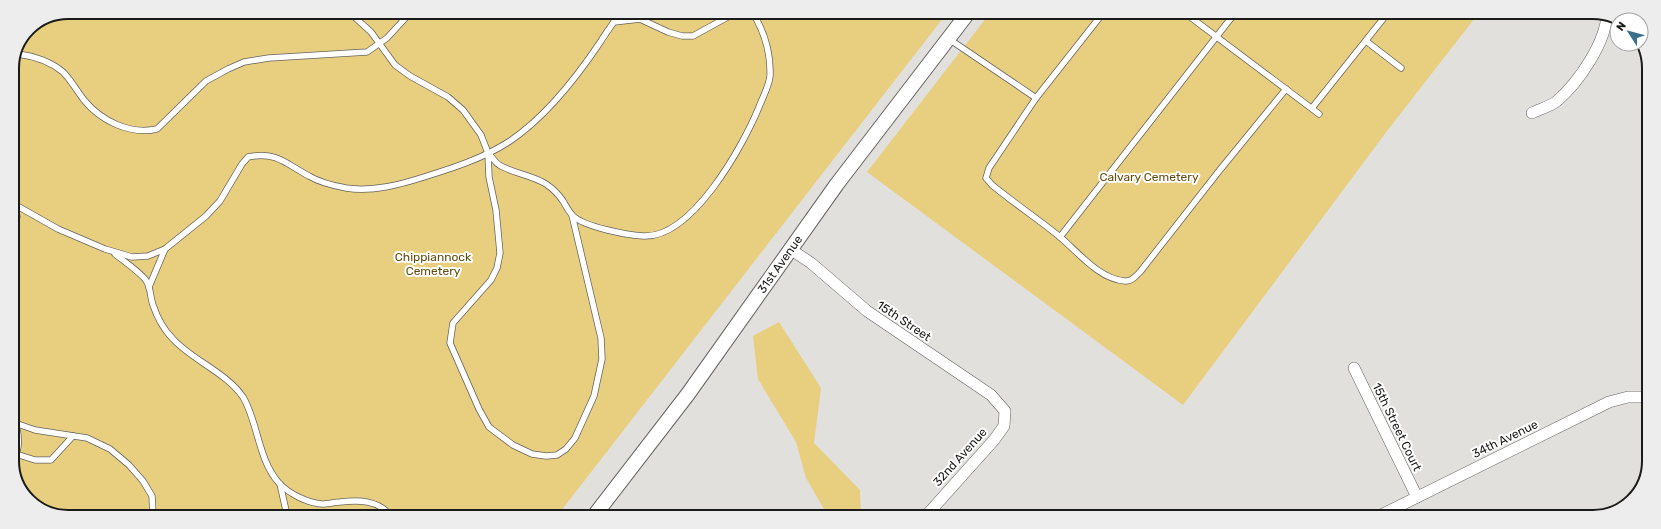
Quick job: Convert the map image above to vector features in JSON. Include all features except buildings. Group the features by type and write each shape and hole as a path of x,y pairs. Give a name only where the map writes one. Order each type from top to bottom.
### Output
{"street":[{"name":"31st Avenue","path":"599,510 688,394 790,249 886,119 963,19"},
{"path":"1532,113 1556,102 1586,66 1603,37 1606,21"},
{"name":"15th Street","path":"790,249 811,263 867,311 991,395 1005,411"},
{"name":"15th Street Court","path":"1354,368 1417,497"},
{"name":"34th Avenue","path":"1391,510 1609,402 1628,397 1642,397"},
{"name":"32nd Avenue","path":"931,510 994,440 1004,426 1005,411"}],"lane":[{"path":"357,19 371,32 395,65 410,76 448,97 463,110 481,135 488,153 489,177 496,210 500,253 497,268 491,280 453,323 450,343 478,409 489,427 513,445 532,454 546,456 557,455 566,450 575,438 594,396 602,359 601,338 572,215 562,199 547,185 531,176 500,166 488,153"},
{"path":"21,55 39,59 55,66 64,73 92,109 108,121 134,130 148,131 157,129 206,81 244,62 269,58 322,54 356,54 367,52 379,44 404,19"},
{"path":"19,207 58,229 112,251 132,257 148,256 165,249 206,216 220,201 242,164 248,157 267,155 280,159 309,176 344,188 362,190 411,181 446,171 488,153 510,141 544,112 588,62 616,19"},
{"path":"614,22 640,19 668,32 682,36 693,36 723,19"},
{"path":"572,215 591,225 643,236 662,233 693,211 727,169 742,143 770,77 769,50 766,38 756,19"},
{"path":"1099,19 1036,98 989,168 986,178 992,185 1060,237 1106,275 1127,282 1133,279 1286,89"},
{"path":"1192,19 1319,114"},
{"path":"1060,237 1231,19"},
{"path":"1312,108 1383,19"},
{"path":"948,39 1036,98"},
{"path":"1366,41 1401,68"},
{"path":"149,286 165,249"},
{"path":"112,251 146,280 149,286 153,306 172,338 182,348 230,384 242,396 248,407 255,434 271,472 280,484 292,494 305,500 323,504 363,501 377,504 386,510"},
{"path":"19,424 35,430 87,438 110,449 129,465 143,481 152,496 153,510"},
{"path":"19,455 35,460 51,460 73,436"},
{"path":"280,484 286,510"}],"green space":[{"name":"Chippiannock Cemetery","path":"68,19 942,19 562,510 62,510 41,502 29,491 23,480 19,464 19,68 20,59 27,41 33,33 41,27 59,20"},
{"name":"Calvary Cemetery","path":"985,19 1474,19 1387,131 1183,405 867,172"},
{"path":"779,322 821,388 814,443 860,490 861,510 825,510 806,478 796,442 758,379 753,336"}]}
